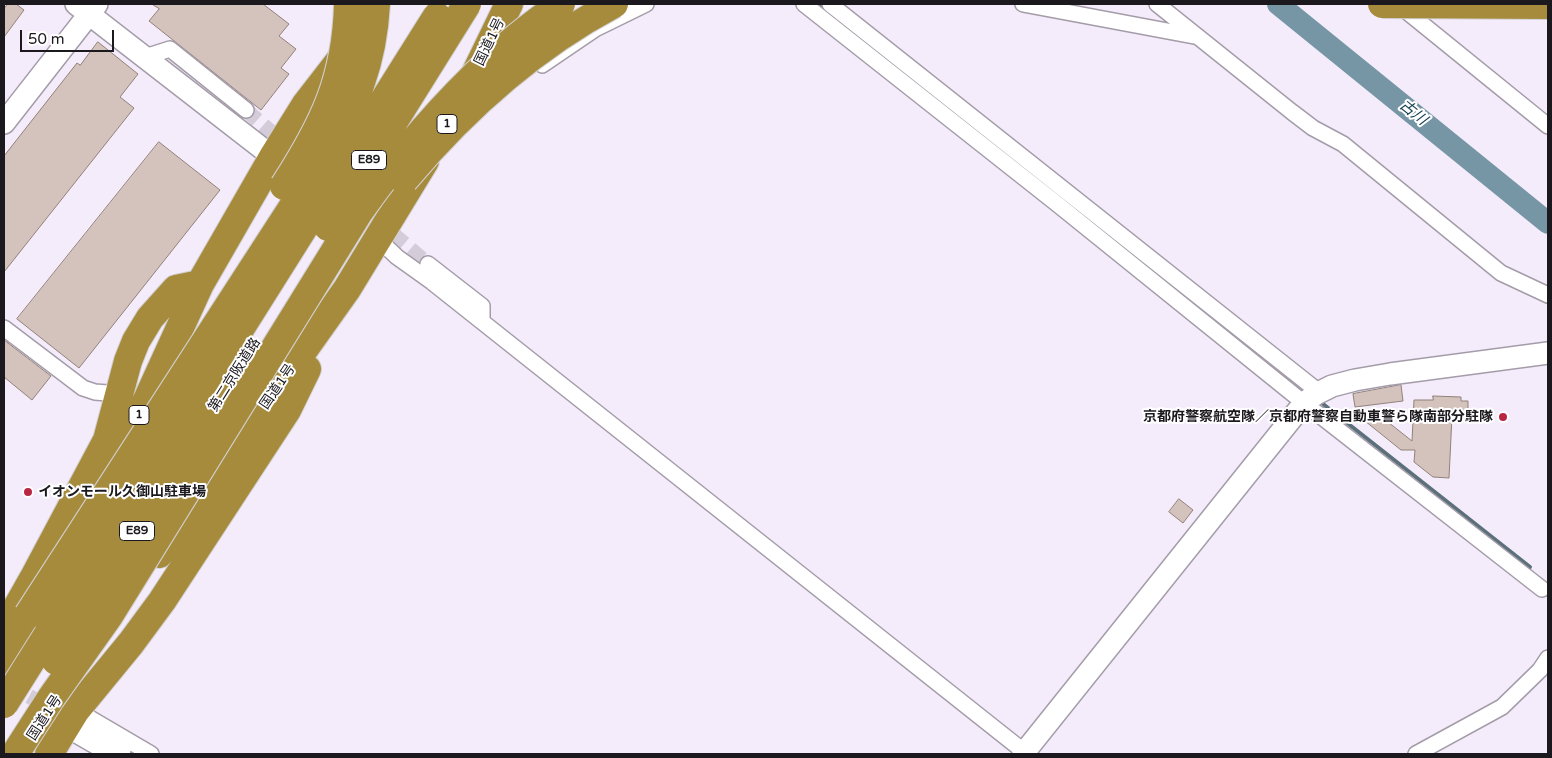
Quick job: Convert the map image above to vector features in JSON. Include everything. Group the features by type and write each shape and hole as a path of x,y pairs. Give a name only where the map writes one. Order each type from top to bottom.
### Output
{"highway":[{"path":"4,659 174,355 300,162 316,134 336,88 342,65 347,36 348,4"},
{"path":"28,614 326,157 341,130 365,72 373,32 376,4"},
{"name":"1","path":"4,672 81,534 147,400 200,284 273,157 306,104 385,4"},
{"name":"第二京阪道路","path":"4,704 445,4"},
{"name":"第二京阪道路","path":"4,746 468,4"},
{"name":"国道1号","path":"22,754 102,630 230,461 286,375 347,289 462,100 509,4"},
{"path":"109,616 380,182 460,89 493,57 560,4"},
{"path":"15,754 51,698 257,406 371,225 399,187 439,141 501,81 560,36 614,4"},
{"path":"1382,4 1548,5"},
{"path":"4,630 107,440 128,361 136,340 150,318 176,289 200,284"},
{"path":"49,754 75,722 162,601 282,418 347,289"}],"street":[{"path":"306,104 332,46 337,25 337,4"},
{"path":"462,100 501,95 513,89 540,67 595,29 646,4"},
{"path":"804,4 1134,266 1312,397"},
{"path":"830,4 1144,253 1312,397 1542,589"},
{"path":"1023,4 1198,36"},
{"path":"1157,4 1313,128 1343,144 1500,272 1548,296"},
{"path":"1397,4 1548,126"},
{"path":"4,122 87,7 145,57 378,239 397,257 432,282 1025,754 1312,397 1332,386 1372,377 1548,353"},
{"path":"145,57 170,49 246,110"},
{"path":"967,133 977,121"},
{"path":"1134,266 1144,253"},
{"path":"428,264 482,306 482,322"},
{"path":"4,328 83,388 95,392 120,394"},
{"path":"1416,754 1502,707 1540,670 1548,658"},
{"path":"75,722 109,754"},
{"path":"75,722 132,754"},
{"path":"75,722 151,754"}],"building":[{"path":"8,4 16,4 24,10 4,37 4,9"},
{"path":"152,4 263,4 289,24 279,36 296,49 281,68 289,74 261,110 149,21 159,9"},
{"path":"98,42 138,74 120,97 134,108 4,272 4,156 77,63 80,65"},
{"path":"159,142 220,190 79,368 17,319"},
{"path":"4,340 51,376 32,400 4,377"},
{"path":"1401,385 1403,401 1355,407 1353,394"},
{"path":"1433,396 1461,397 1461,401 1468,401 1468,417 1452,416 1449,478 1433,477 1414,462 1415,450 1401,450 1365,421 1374,411 1412,441 1414,400 1433,400"},
{"path":"1179,499 1193,510 1183,523 1169,512"}],"waterway":[{"path":"818,4 877,52"},
{"name":"古川","path":"1278,4 1548,223"},
{"path":"1135,257 1300,387"},
{"path":"1318,400 1530,567"}],"tunnel":[{"path":"246,110 286,145"},
{"path":"358,204 428,264"},
{"path":"9,685 52,709"}],"place":[{"name":"京都府警察航空隊／京都府警察自動車警ら隊南部分駐隊","path":"1503,417"},
{"name":"イオンモール久御山駐車場","path":"28,492"}]}
